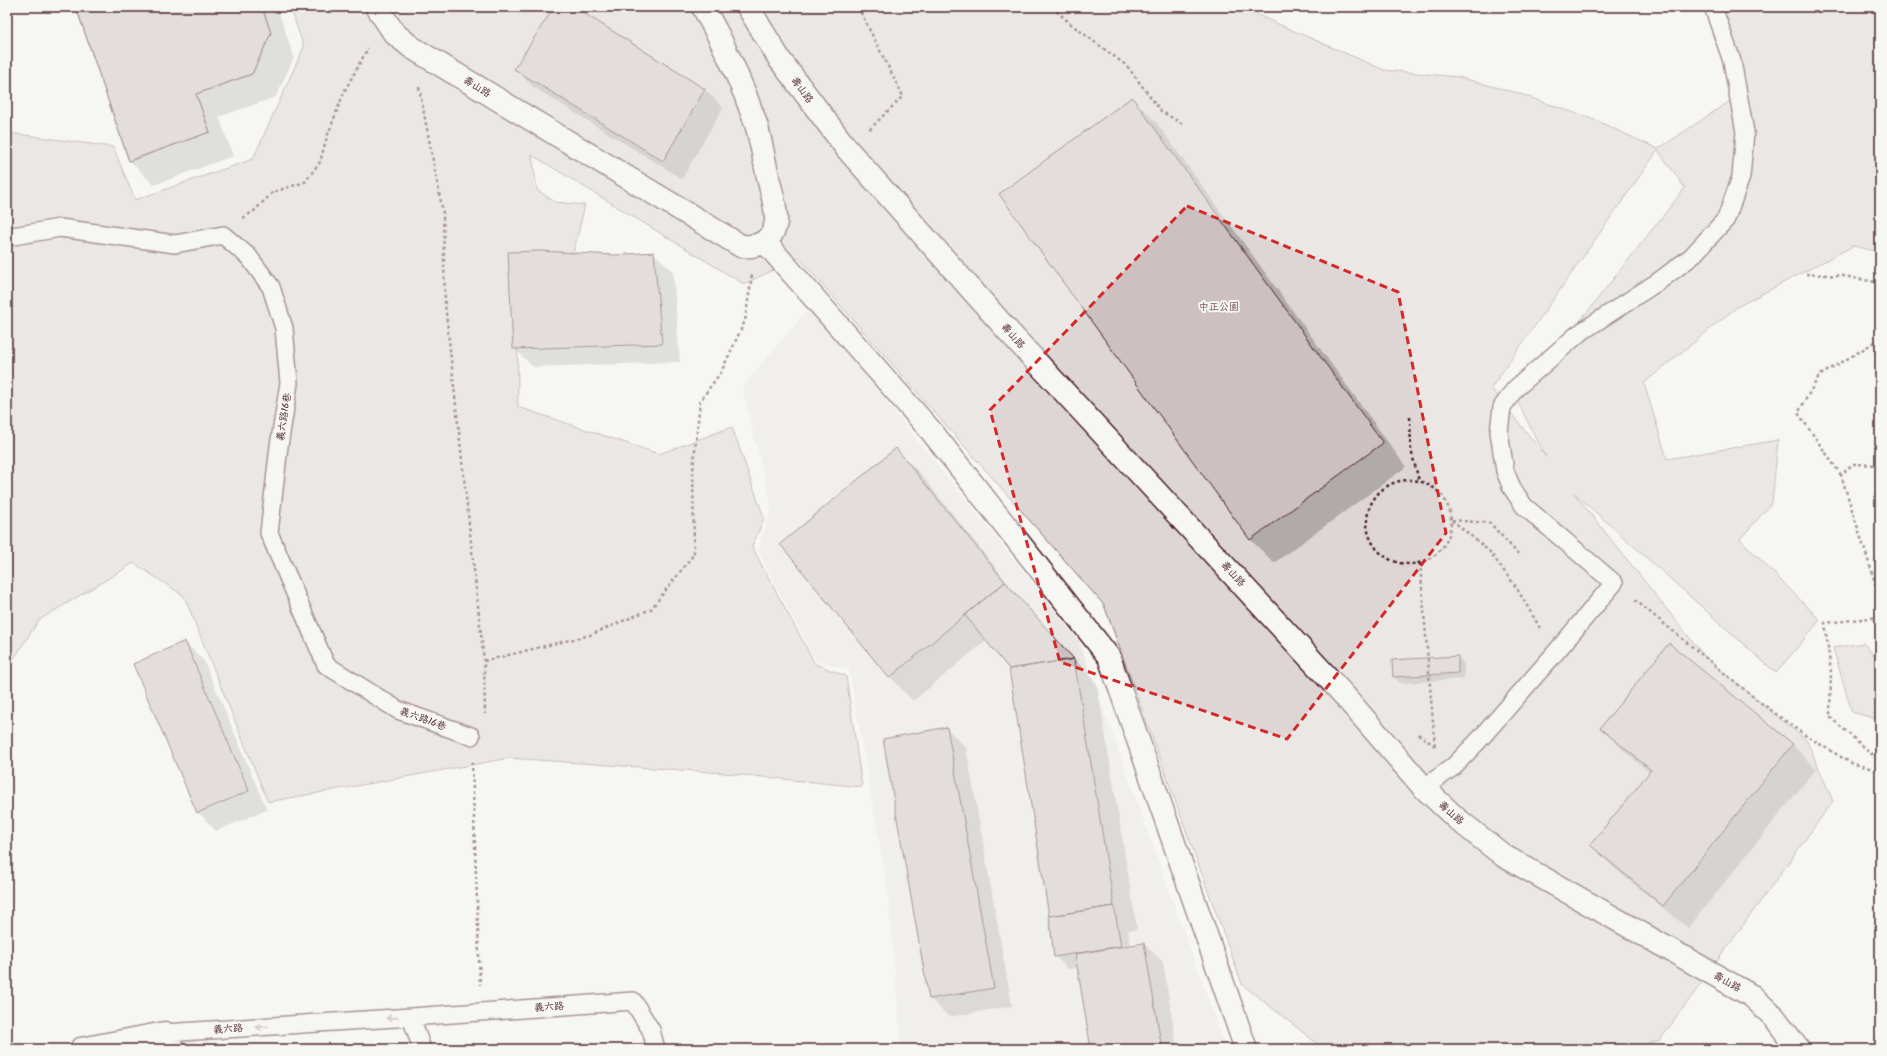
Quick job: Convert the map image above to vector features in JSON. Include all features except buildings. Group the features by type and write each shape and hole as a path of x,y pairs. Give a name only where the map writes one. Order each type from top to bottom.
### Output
{"street":[{"name":"壽山路","path":"377,7 394,33 411,47 741,246 761,244"},
{"path":"703,7 738,76 756,125 775,207 776,222 771,236 761,244 932,432 1109,657 1246,1049"},
{"name":"壽山路","path":"748,7 780,60 852,155 1009,332 1342,693 1424,788 1457,820 1504,856 1752,996 1775,1018 1798,1049"},
{"name":"義六路","path":"81,1049 170,1041"}],"lane":[{"path":"1424,788 1453,767 1556,652 1614,583 1524,506 1512,488 1505,471 1498,432 1502,407 1515,389 1578,334 1659,281 1691,257 1726,219 1741,177 1745,132 1732,61 1713,7"},
{"path":"7,238 60,228 175,244 223,235"},
{"name":"義六路16巷","path":"223,235 249,257 271,287 284,328 289,383 279,446 269,533 326,665 398,710 471,736"},
{"name":"義六路","path":"170,1041 411,1017 633,1001 651,1030 656,1049"},
{"path":"411,1017 422,1049"}],"path":[{"path":"858,7 903,96 868,131"},
{"path":"1052,7 1072,25 1127,66 1161,111 1184,125"},
{"path":"223,235 236,222 254,211 274,192 305,182 320,162 327,137 344,92 368,49 371,36 394,33"},
{"path":"411,47 443,213 445,304 484,661 486,731 471,736 481,1012"},
{"path":"484,661 590,635 652,610 694,554 692,470 700,401 721,372 745,321 761,244"},
{"path":"1806,274 1844,276 1880,283"},
{"path":"1880,339 1818,376 1798,413 1842,475 1880,598"},
{"path":"1410,417 1411,450 1418,481"},
{"path":"1842,475 1852,464 1880,466"},
{"path":"1405,480 1418,481 1431,486 1441,494 1448,506 1451,520 1450,534 1443,547 1433,557 1420,563 1406,564 1392,561 1381,553 1372,541 1368,528 1368,514 1373,501 1381,491 1392,484 1405,480"},
{"path":"1451,520 1490,523 1518,554"},
{"path":"1451,520 1488,551 1516,587 1556,652"},
{"path":"1420,563 1435,746 1453,767"},
{"path":"1614,583 1756,699 1803,734 1851,764 1880,771"},
{"path":"1880,617 1825,624 1831,672 1830,717 1874,756 1880,756"}],"highlighted area":[{"path":"1187,206 1398,292 1446,533 1287,739 1060,662 990,410"}],"shaded area":[{"path":"810,307 1079,641 1224,1043 1230,1049 902,1049 888,892 849,669 816,661 758,551 772,508 742,387"}],"green space":[{"name":"中正公園","path":"290,7 1239,7 1384,70 1458,77 1517,93 1595,120 1658,149 1736,97 1705,7 1880,7 1880,252 1853,246 1737,307 1644,383 1667,459 1778,440 1772,503 1740,539 1820,620 1776,673 1573,492 1705,657 1807,741 1833,801 1660,1040 1627,1049 1324,1049 1242,984 1104,605 799,258 744,284 532,155 537,190 555,202 585,205 574,250 517,283 518,407 659,454 732,427 764,518 752,547 815,664 846,676 862,787 724,773 509,758 268,802 184,596 134,563 39,620 7,669 7,489 10,485 7,469 7,126 9,133 113,147 135,200 253,159 304,47","holes":["1658,150 1685,188 1517,401 1546,457 1491,388"]},
{"path":"1863,643 1880,662 1880,720 1852,712 1833,648"}]}
